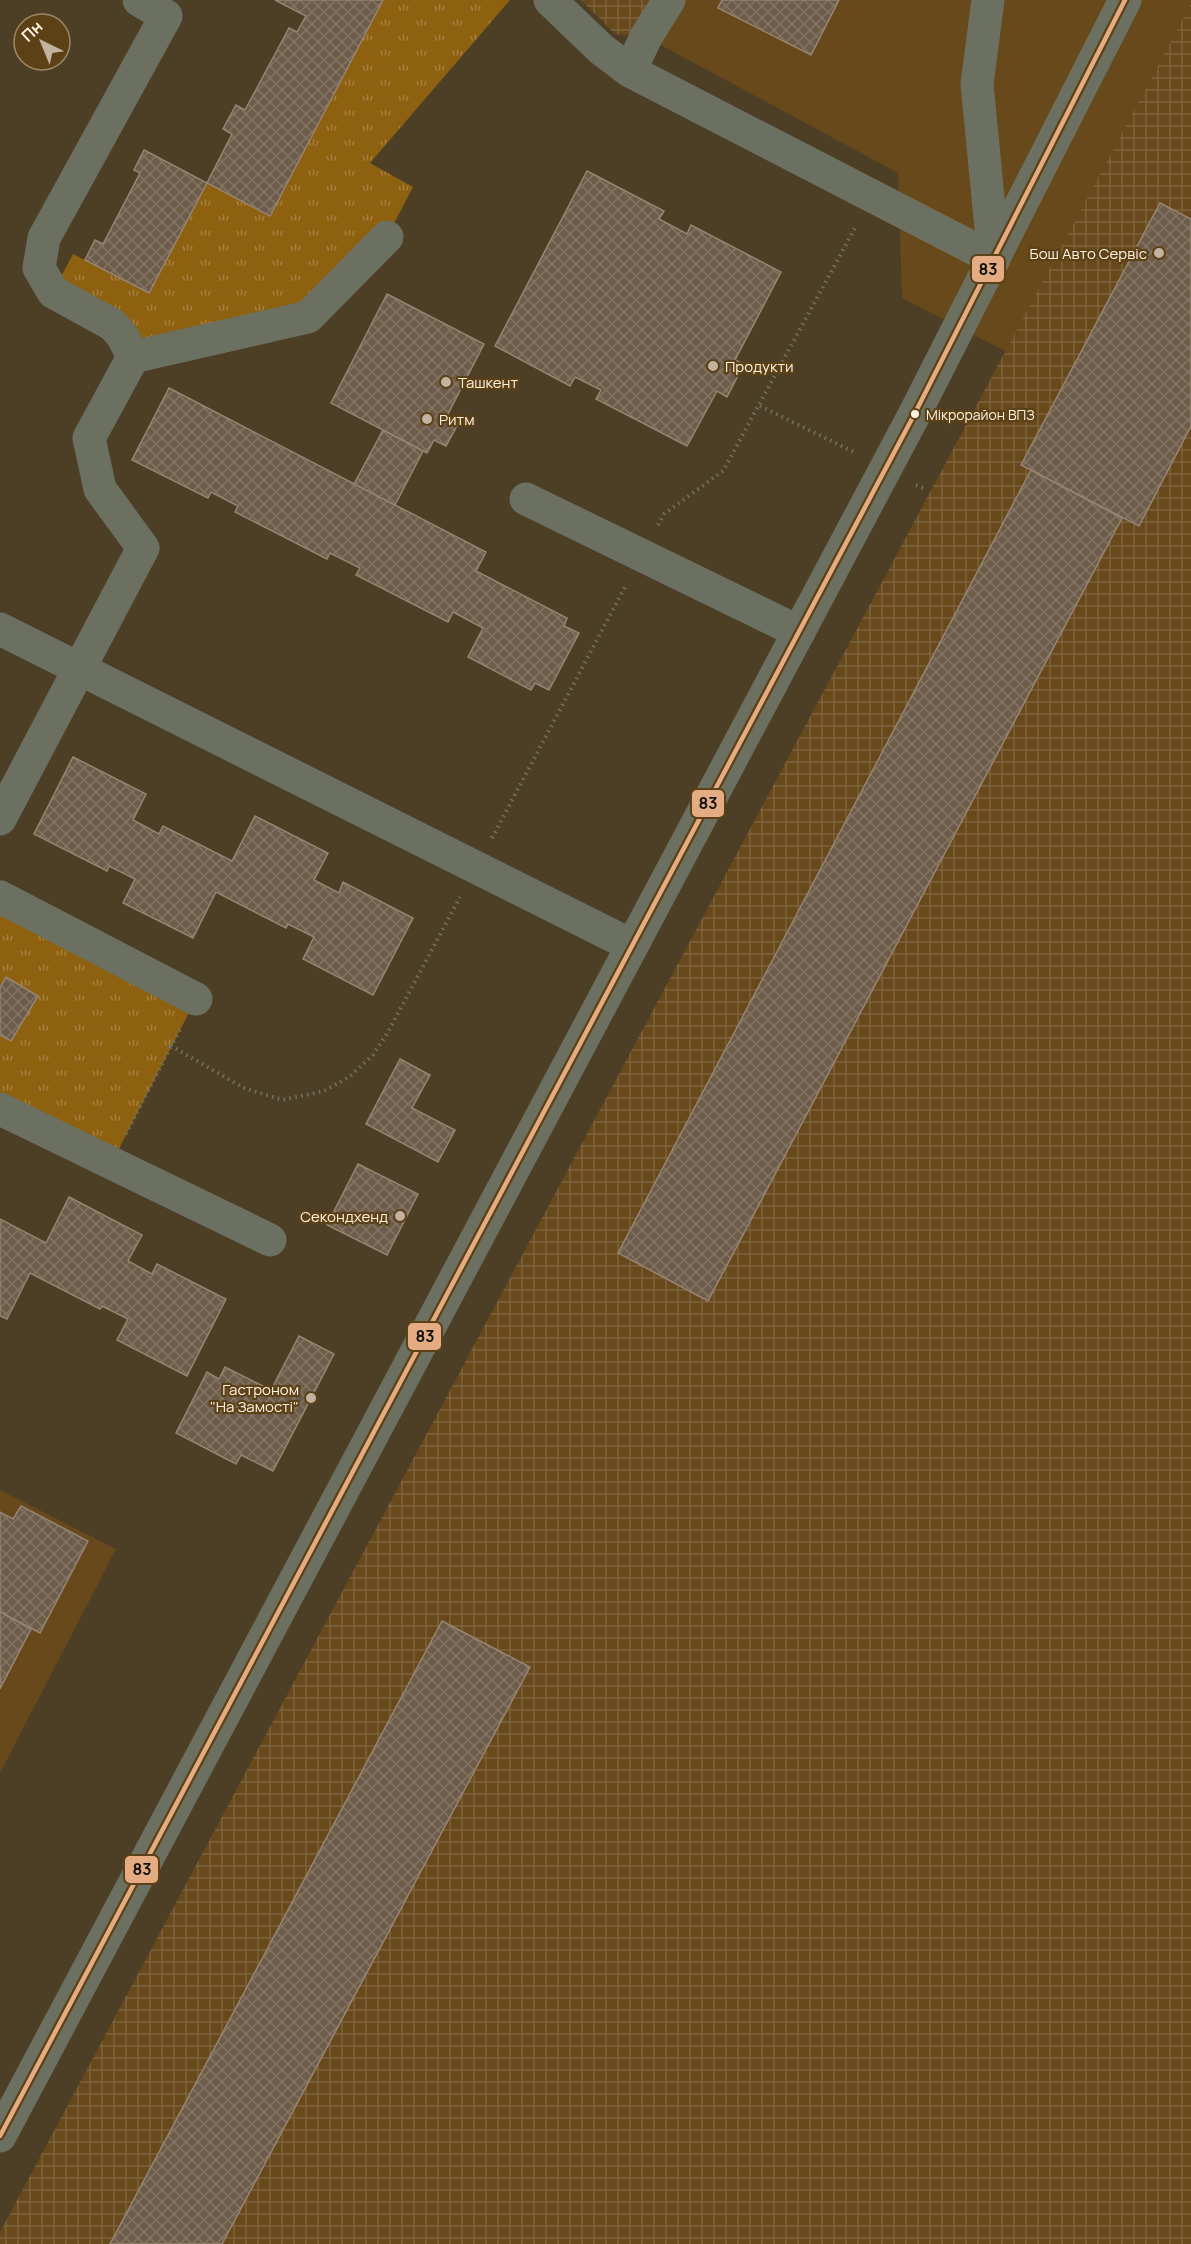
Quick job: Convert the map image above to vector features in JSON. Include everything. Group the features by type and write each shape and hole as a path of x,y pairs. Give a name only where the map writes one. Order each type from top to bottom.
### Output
{"street":[{"path":"133,357 123,337 113,325 53,292 39,268 44,238 166,16 139,0"},
{"path":"550,0 601,49 630,71 994,259"},
{"path":"630,71 646,37 669,0"},
{"path":"987,0 977,84 994,259"},
{"path":"2,2129 886,468 1125,0"},
{"path":"0,819 143,548 100,489 89,438 133,357 308,317 387,237"},
{"path":"526,499 799,632"},
{"path":"0,629 631,945"},
{"path":"0,897 196,999"},
{"path":"0,1108 270,1240"}],"path":[{"path":"171,1046 244,1088 283,1100 324,1091 349,1077 373,1055 388,1032 664,514 723,471 872,197"},
{"path":"760,406 925,489"},
{"path":"111,1164 196,999"}],"shaded area":[{"path":"581,0 669,0 646,37 615,34"},
{"path":"669,0 1191,0 1191,18 1011,354 902,298 898,173 646,37"},
{"path":"1191,4 1191,2244 0,2244 0,2232"},
{"path":"0,1490 116,1549 0,1773"}],"green space":[{"path":"383,0 510,0 370,163 413,187 387,237 308,317 133,357 53,292 73,254 149,293 207,183 270,216"},
{"path":"0,897 196,999 111,1164 0,1109"}],"building":[{"path":"275,0 383,0 270,216 207,183 232,134 223,129 236,105 245,110 289,28 297,32 306,16"},
{"path":"722,0 839,0 811,55 718,8"},
{"path":"144,150 207,183 149,293 85,260 95,240 103,244 140,173 134,170"},
{"path":"587,171 664,211 659,219 687,234 691,225 781,272 735,360 744,364 727,397 717,391 687,446 596,399 601,390 575,377 570,386 495,346"},
{"path":"1160,203 1191,219 1191,426 1139,526 1021,465"},
{"path":"387,294 484,344 447,416 459,422 446,446 434,440 427,453 331,403"},
{"path":"169,388 486,552 476,571 567,618 564,626 579,633 549,690 535,683 531,690 468,657 483,628 453,612 448,622 356,575 360,568 330,553 327,559 235,512 238,506 211,492 208,498 132,460"},
{"path":"383,430 423,451 395,505 354,484"},
{"path":"1031,470 1122,518 708,1301 618,1253"},
{"path":"73,757 146,794 133,820 159,834 163,826 232,861 255,816 328,853 314,880 339,893 343,882 413,918 373,995 303,959 314,937 288,924 286,928 216,892 193,938 123,903 135,879 109,866 107,871 34,834"},
{"path":"6,977 38,996 11,1041 0,1035 0,988"},
{"path":"400,1059 430,1075 412,1108 455,1130 438,1162 366,1124"},
{"path":"358,1164 418,1194 387,1255 327,1225"},
{"path":"69,1197 142,1235 128,1261 152,1274 157,1264 226,1299 187,1376 117,1340 128,1319 102,1306 100,1309 30,1273 7,1319 0,1316 0,1219 46,1243"},
{"path":"299,1336 334,1354 273,1471 241,1455 236,1464 176,1433 207,1372 219,1379 225,1367 271,1390"},
{"path":"21,1506 88,1541 40,1633 0,1612 0,1512 13,1519"},
{"path":"0,1612 31,1629 0,1689"},
{"path":"442,1621 530,1667 222,2244 110,2244"}],"transit line":[{"name":"83","path":"0,2136 914,415 1125,0"}],"place":[{"name":"Бош Авто Сервіс","path":"1159,253"},
{"name":"Продукти","path":"713,366"},
{"name":"Ташкент","path":"446,382"},
{"name":"Мікрорайон ВПЗ","path":"915,414"},
{"name":"Ритм","path":"427,419"},
{"name":"Секондхенд","path":"400,1216"},
{"name":"Гастроном \"На Замості\"","path":"311,1398"}]}
